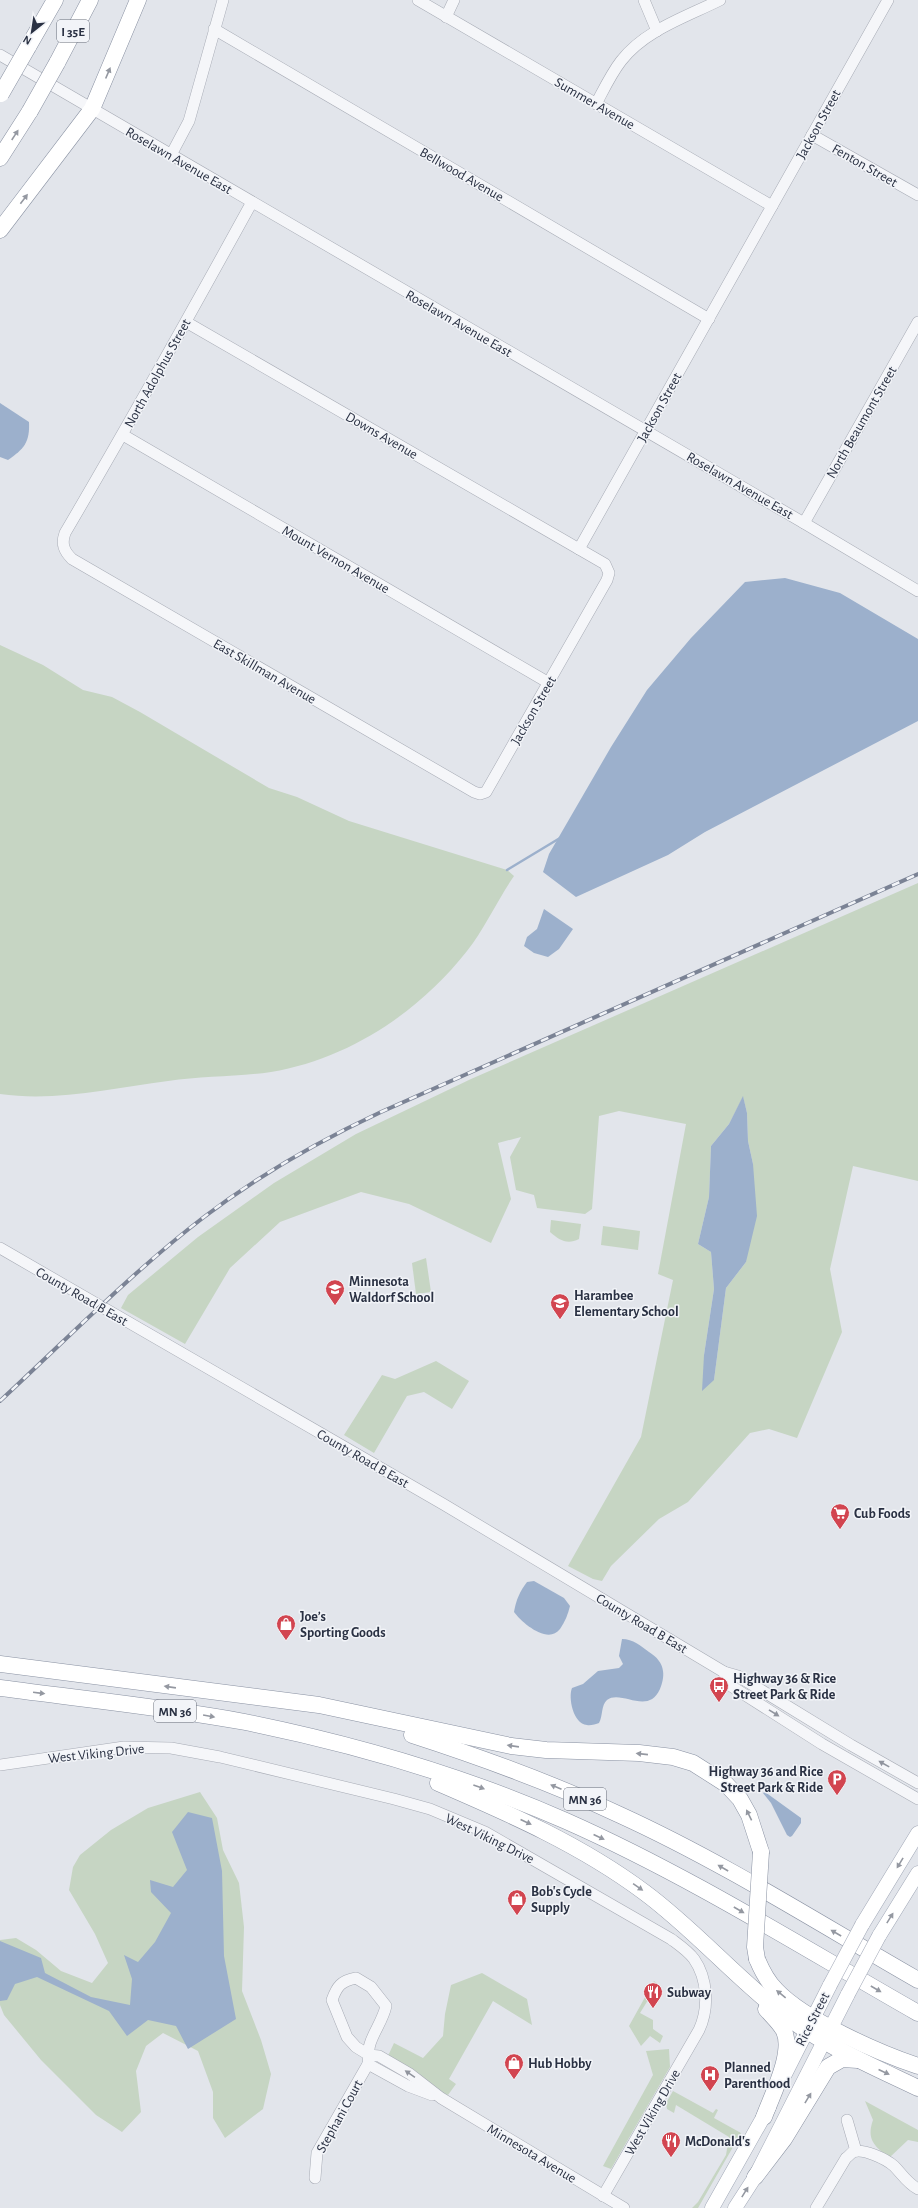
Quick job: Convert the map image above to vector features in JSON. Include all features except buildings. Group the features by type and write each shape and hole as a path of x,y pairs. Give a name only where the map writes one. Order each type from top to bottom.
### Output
{"highway":[{"name":"I 35E","path":"1,96 54,0"},
{"name":"I 35E","path":"0,158 30,111 90,0"},
{"path":"0,230 92,109 138,0"},
{"name":"MN 36","path":"0,1664 222,1694 300,1708 400,1732 475,1756 549,1784 621,1815 704,1857 918,1980"},
{"name":"MN 36","path":"0,1688 198,1714 289,1731 401,1761 476,1786 564,1821 604,1839 690,1882 918,2013"},
{"path":"222,1694 319,1705 511,1746 546,1750 639,1753 673,1757 693,1763 726,1784 740,1799 756,1831 761,1852 755,1947 757,1959 768,1981 777,1992 810,2024"},
{"path":"348,1747 520,1819 580,1850 655,1900 782,2014 810,2024 828,2034 918,2066"},
{"path":"729,1968 784,2031 786,2045 785,2056 780,2075 764,2117"},
{"path":"828,2034 859,2060 918,2088"},
{"path":"755,2177 784,2139 828,2067 842,2059 859,2060"}],"main road":[{"name":"Rice Street","path":"712,2208 764,2117 810,2024 862,1925 918,1833"},
{"name":"Rice Street","path":"735,2208 755,2177 879,1936 918,1873"}],"street":[{"path":"171,155 189,121 223,0"},
{"name":"Summer Avenue","path":"418,0 772,206"},
{"path":"446,17 454,0"},
{"path":"644,0 657,31"},
{"path":"596,104 621,60 632,49 657,31 720,0"},
{"name":"Jackson Street","path":"474,792 480,794 488,789 608,576 605,564 579,549 888,0"},
{"name":"Bellwood Avenue","path":"214,29 709,319"},
{"name":"Roselawn Avenue East","path":"0,55 804,523 918,591"},
{"name":"Fenton Street","path":"812,135 918,195"},
{"name":"North Adolphus Street","path":"63,544 66,533 123,435 252,202"},
{"name":"Downs Avenue","path":"186,322 579,549"},
{"name":"North Beaumont Street","path":"804,523 918,322"},
{"name":"Mount Vernon Avenue","path":"123,435 548,683"},
{"name":"East Skillman Avenue","path":"63,544 65,552 72,559 474,792"},
{"name":"County Road B East","path":"0,1248 443,1504 724,1672 738,1676 851,1745 918,1783"},
{"name":"County Road B East","path":"724,1672 731,1686 822,1744 918,1799"},
{"name":"West Viking Drive","path":"0,1765 124,1747 171,1748 220,1756 394,1799 430,1809 485,1832 671,1939 694,1960 701,1974 705,1990 704,2018 699,2030 604,2196"},
{"name":"Minnesota Avenue","path":"356,1978 371,1987 386,2006 383,2019 369,2045 368,2060 347,2037 332,2000 336,1987 346,1980 356,1978"},
{"name":"Minnesota Avenue","path":"368,2060 379,2056 410,2074 441,2098 624,2208"},
{"name":"Stephani Court","path":"315,2178 317,2153 368,2060"},
{"path":"847,2120 856,2151"},
{"path":"816,2208 846,2158 856,2151 869,2154 893,2164 908,2182 918,2189"}],"green space":[{"path":"0,645 43,665 83,690 112,697 269,788 297,797 349,821 507,870 514,876 473,943 448,973 427,994 380,1030 355,1044 328,1056 300,1066 258,1074 181,1079 63,1095 21,1096 0,1094"},
{"path":"918,883 918,1181 853,1166 830,1269 842,1332 797,1438 769,1429 750,1433 688,1502 659,1519 611,1566 602,1581 593,1579 568,1566 641,1437 673,1280 658,1274 686,1124 619,1111 599,1116 592,1209 585,1214 537,1208 534,1195 516,1190 510,1157 521,1137 498,1143 511,1199 491,1243 409,1204 361,1192 280,1222 230,1268 185,1344 121,1308 128,1295 198,1237 274,1183 356,1134 471,1079","holes":["743,1097 747,1113 748,1141 753,1164 746,1262 726,1288 714,1380 704,1355 714,1289 711,1252 698,1244 709,1197 711,1146 729,1124"]},
{"path":"551,1220 581,1224 579,1239 567,1242 557,1237 550,1232"},
{"path":"603,1226 640,1231 638,1250 601,1245"},
{"path":"426,1258 431,1292 416,1294 412,1263"},
{"path":"436,1361 469,1381 452,1409 424,1392 407,1396 374,1453 344,1435 382,1375 395,1379"},
{"path":"200,1792 217,1818 223,1850 239,1883 244,1927 242,1991 261,2040 271,2074 263,2109 225,2138 213,2118 213,2092 198,2051 163,2033 146,2046 136,2071 141,2112 122,2132 96,2115 41,2060 4,2015 0,2005 0,1940 16,1938 36,1950 61,1971 92,1983 108,1963 95,1934 69,1890 73,1867 80,1855 111,1830 148,1808"},
{"path":"482,1973 527,1999 532,2025 493,2001 449,2079 456,2084 448,2095 437,2091 387,2058 394,2043 423,2058 443,2036 445,2014 451,1985"},
{"path":"654,1981 658,1984 640,2013 653,2020 653,2029 663,2036 660,2043 650,2036 641,2046 629,2026"},
{"path":"669,2049 670,2067 611,2169 603,2166 653,2075 646,2051"},
{"path":"673,2091 713,2113 716,2109 718,2110 714,2118 741,2133 698,2208 692,2208 698,2202 726,2155 729,2137 676,2105 674,2113 667,2109 666,2103"},
{"path":"865,2101 918,2130 918,2142 908,2140 889,2158 876,2146 871,2138 871,2127 873,2120"}],"water":[{"path":"0,403 29,422 28,435 25,444 8,460 0,457"},
{"path":"785,578 840,593 918,639 918,721 705,832 668,855 576,897 543,872 549,854 611,747 647,690 691,638 745,582"},
{"path":"544,909 573,929 559,949 548,957 534,953 524,946 527,937 537,929"},
{"path":"743,1096 747,1113 748,1141 753,1164 757,1216 746,1262 726,1288 714,1380 702,1391 704,1355 714,1289 711,1252 698,1244 709,1197 711,1146 729,1124"},
{"path":"534,1581 564,1598 570,1606 563,1624 555,1633 549,1635 536,1631 523,1622 514,1612 522,1589 527,1582"},
{"path":"622,1639 637,1643 659,1660 662,1665 663,1673 663,1680 660,1689 655,1697 649,1701 613,1697 605,1702 599,1723 587,1725 582,1723 575,1715 571,1703 572,1688 583,1684 598,1671 619,1668 623,1664 619,1656"},
{"path":"765,1792 801,1818 801,1823 792,1836 790,1837 787,1835 771,1803 763,1793"},
{"path":"188,1812 212,1818 222,1871 224,1956 236,2019 188,2049 176,2026 148,2020 127,2036 109,2011 37,1977 15,1984 7,2000 0,2001 0,1941 41,1958 45,1973 91,1997 130,2005 132,1979 124,1955 138,1962 155,1942 171,1913 151,1892 150,1880 173,1887 187,1870 172,1832"}],"waterway":[{"path":"507,870 560,838"}],"railway":[{"path":"0,1401 100,1306 177,1238 246,1187 312,1147 381,1112 918,874"}],"place":[{"name":"Minnesota Waldorf School","path":"335,1306"},
{"name":"Harambee Elementary School","path":"560,1320"},
{"name":"Cub Foods","path":"840,1530"},
{"name":"Joe’s Sporting Goods","path":"286,1641"},
{"name":"Highway 36 & Rice Street Park & Ride","path":"719,1703"},
{"name":"Highway 36 and Rice Street Park & Ride","path":"837,1796"},
{"name":"Bob's Cycle Supply","path":"517,1916"},
{"name":"Subway","path":"653,2009"},
{"name":"Hub Hobby","path":"514,2080"},
{"name":"Planned Parenthood","path":"710,2092"},
{"name":"McDonald's","path":"671,2158"}]}
